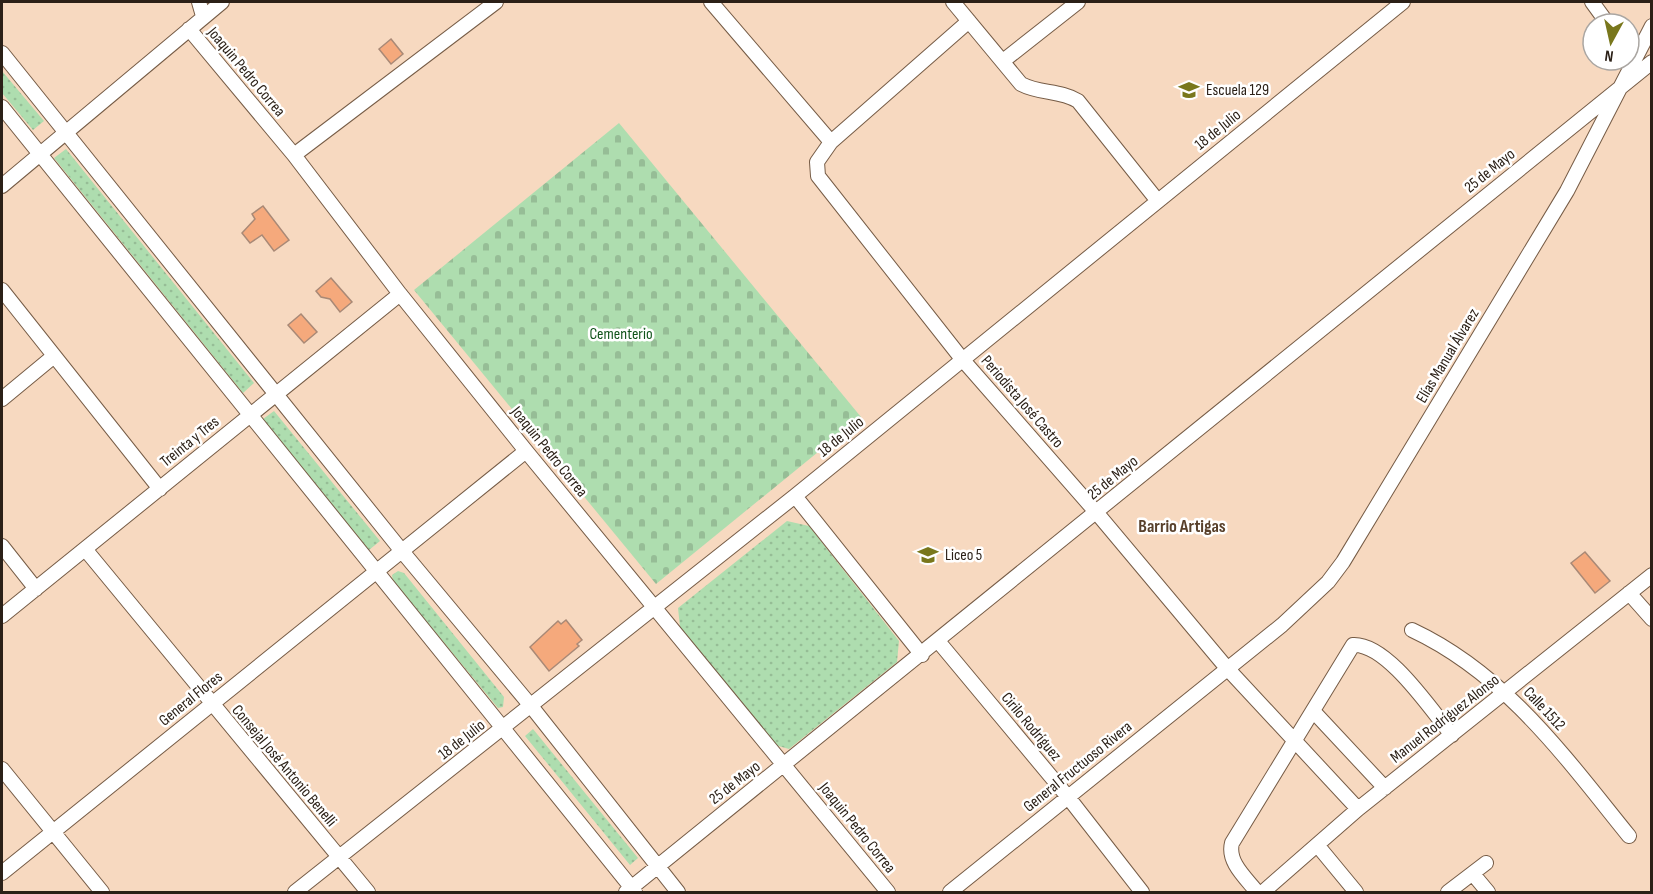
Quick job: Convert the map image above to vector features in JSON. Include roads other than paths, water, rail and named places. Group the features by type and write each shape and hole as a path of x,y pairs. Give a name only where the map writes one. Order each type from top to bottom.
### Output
{"street":[{"name":"Joaquin Pedro Correa","path":"199,2 203,16"},
{"path":"2,186 222,2"},
{"path":"294,155 496,2"},
{"path":"711,2 831,142 969,21"},
{"path":"954,2 1021,84 1027,88 1068,95 1078,101 1157,200"},
{"path":"1003,61 1078,2"},
{"name":"18 de Julio","path":"295,892 795,496 1403,2"},
{"name":"Elías Manual Álvarez","path":"1641,56 1652,26"},
{"name":"Joaquin Pedro Correa","path":"189,29 294,155 400,294 526,451 888,892"},
{"path":"2,53 400,550 531,706 678,892"},
{"name":"Elías Manual Álvarez","path":"1226,668 1307,603 1343,562 1567,191 1620,87 1631,72"},
{"name":"25 de Mayo","path":"631,891 657,866 922,655 1620,87"},
{"path":"2,106 631,891"},
{"name":"Periodista José Castro","path":"831,142 817,162 818,176 962,359 1096,512 1226,668 1358,809"},
{"path":"2,290 160,489"},
{"name":"Treinta y Tres","path":"2,616 400,294"},
{"path":"2,399 54,356"},
{"name":"General Flores","path":"2,873 400,550 526,451"},
{"path":"795,496 922,655"},
{"path":"2,546 36,589"},
{"name":"Consejal José Antonio Benelli","path":"85,549 211,705 369,892"},
{"name":"Manuel Rodríguez Alonso","path":"1263,892 1358,809 1652,575"},
{"path":"1629,593 1652,619"},
{"name":"Calle 1512","path":"1412,630 1435,640 1482,672 1506,692 1535,720 1629,836"},
{"name":"Cirilo Rodríguez","path":"938,641 1068,797 1142,892"},
{"path":"1257,892 1233,861 1230,850 1353,645 1364,645 1388,660 1452,735"},
{"name":"General Fructuoso Rivera","path":"950,892 1226,668"},
{"path":"1314,712 1385,788"},
{"path":"2,769 102,892"},
{"path":"1317,846 1356,892"},
{"path":"1448,892 1486,863"},
{"path":"1473,874 1488,892"}],"place":[{"name":"Escuela 129","path":"1189,90"},
{"name":"Liceo 5","path":"928,555"}],"district":[{"name":"Barrio Artigas","path":"1182,526"}],"park label":[{"name":"Cementerio","path":"621,334"}]}
